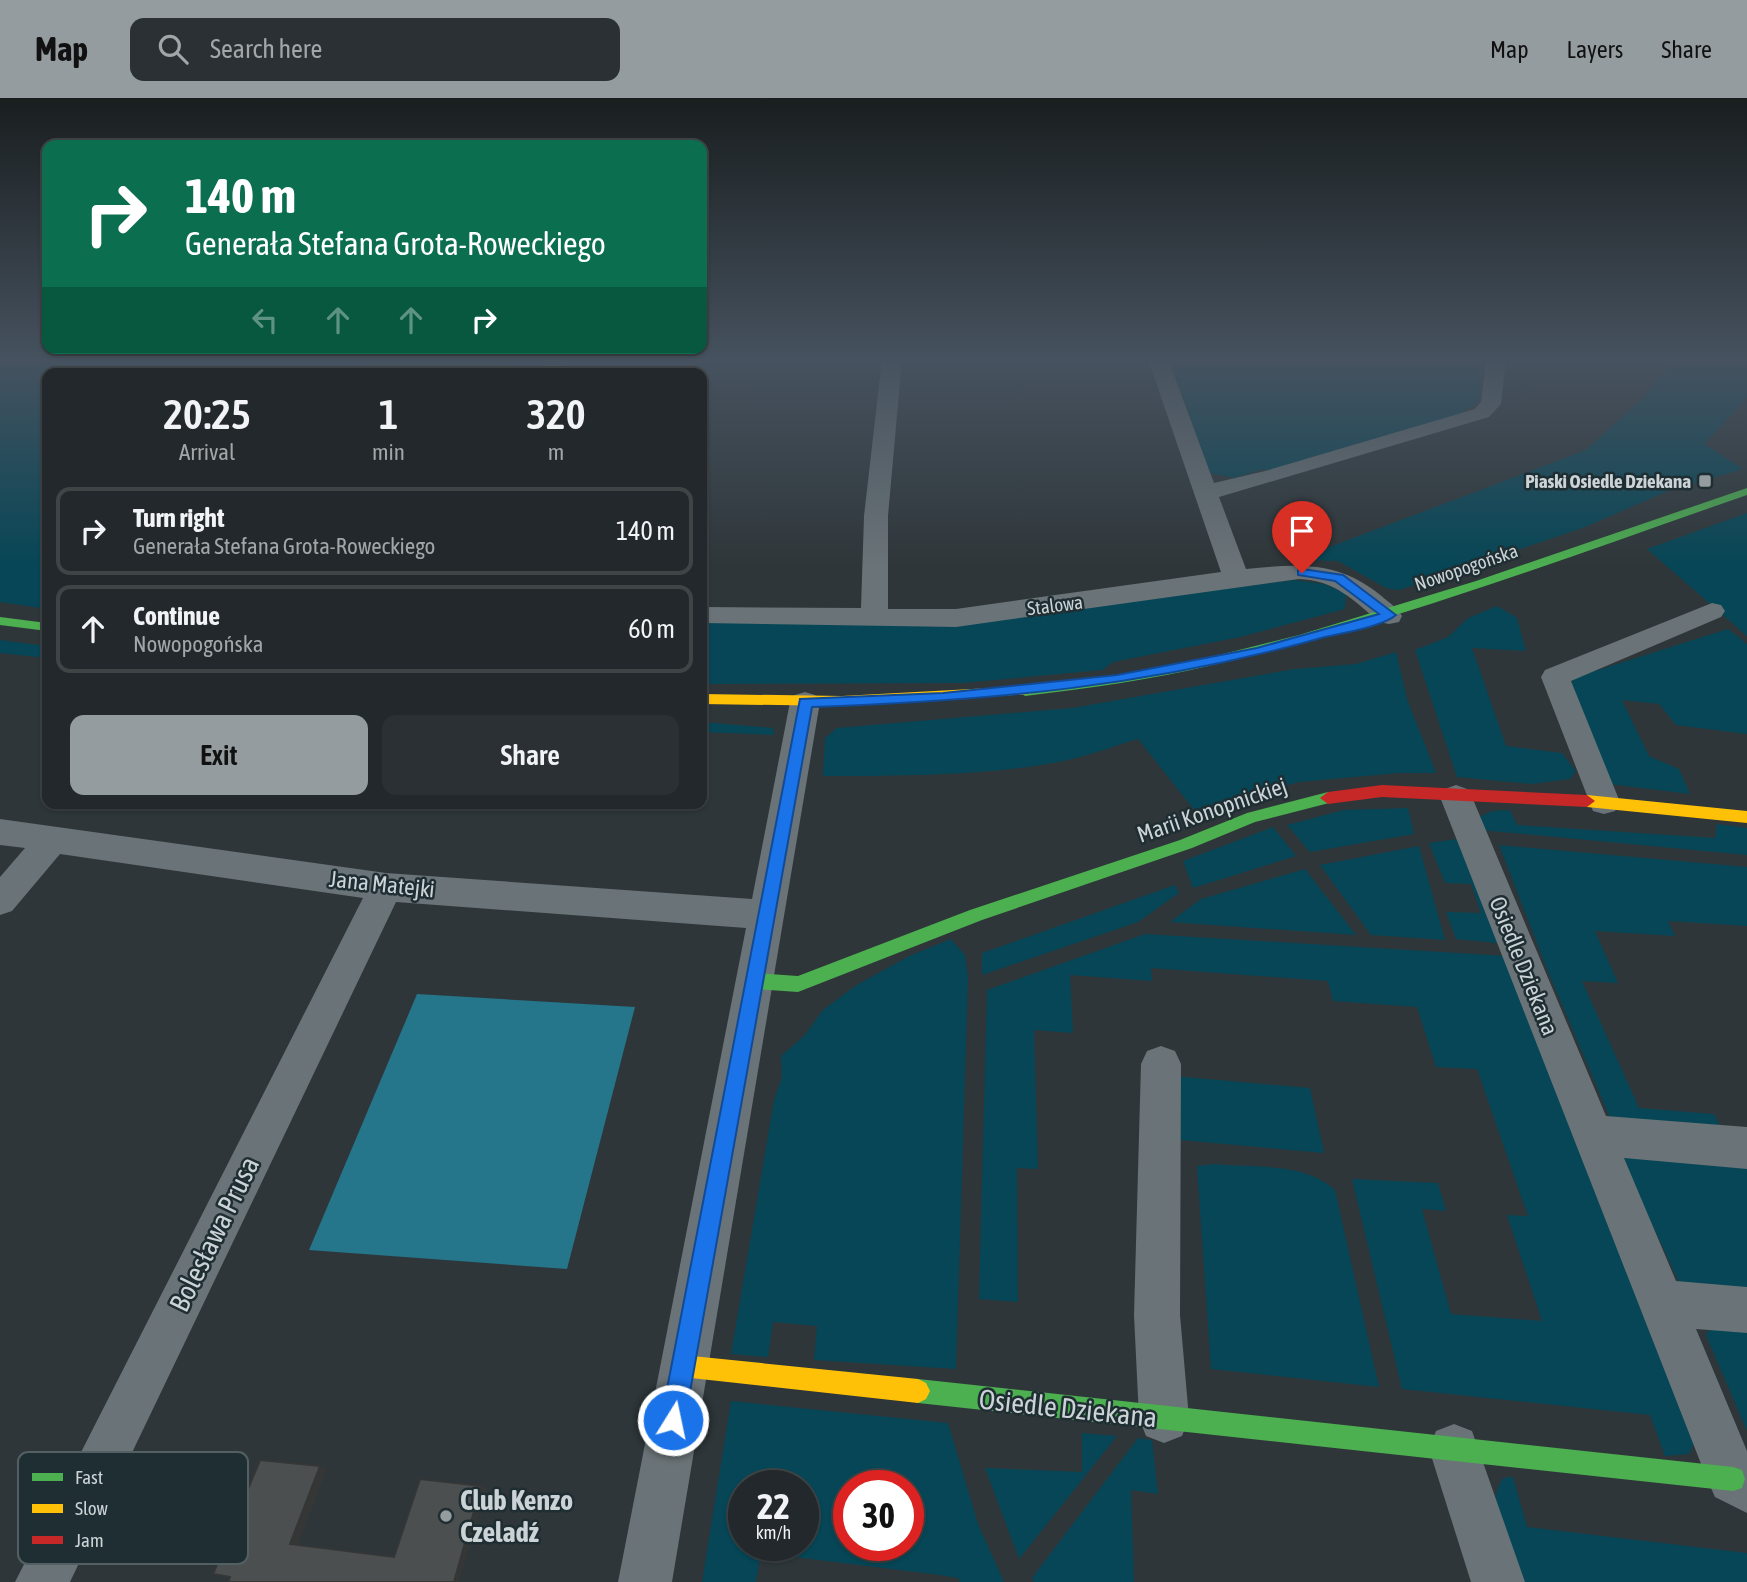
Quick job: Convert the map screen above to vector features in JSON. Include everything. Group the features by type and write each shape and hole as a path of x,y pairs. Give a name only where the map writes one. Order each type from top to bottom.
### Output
{"street":[{"path":"874,618 876,516 884,428"},
{"path":"1182,428 1236,578"},
{"path":"1204,490 1222,490 1429,428"},
{"name":"Nowopogońska","path":"707,699 805,702 943,698 1069,687 1232,658 1389,615 1747,491"},
{"name":"Stalowa","path":"707,615 956,618 1236,578 1302,573 1328,574 1339,578 1389,615"},
{"path":"1604,802 1555,677 1712,611"},
{"path":"0,621 42,626"},
{"path":"645,1582 682,1366 805,702"},
{"name":"Marii Konopnickiej","path":"754,981 798,984 976,915 1186,844 1252,817 1316,799 1382,791 1456,797 1604,802 1747,817"},
{"name":"Osiedle Dziekana","path":"1456,797 1661,1303 1740,1483"},
{"name":"Jana Matejki","path":"0,832 386,887 766,915"},
{"path":"0,901 53,839"},
{"name":"Bolesława Prusa","path":"106,1452 386,887"},
{"path":"1161,1064 1157,1315 1164,1418"},
{"path":"1593,1135 1747,1148"},
{"path":"1661,1303 1747,1310"},
{"name":"Osiedle Dziekana","path":"682,1366 1454,1449 1740,1483"},
{"path":"1454,1449 1498,1582"},
{"name":"Bolesława Prusa","path":"42,1582 51,1564"}],"shaded area":[{"path":"0,428 42,428 42,608 0,602"},
{"path":"1194,428 1423,428 1268,471 1264,469 1234,478 1210,473"},
{"path":"1610,428 1719,428 1704,444 1743,469 1668,491 1585,527 1399,590 1386,588 1338,561 1295,560 1586,450"},
{"path":"1747,513 1747,636 1647,549"},
{"path":"1294,580 1324,584 1346,593 1345,609 1240,637 1113,662 1103,670 963,683 707,684 707,620 955,623"},
{"path":"1497,606 1517,618 1526,651 1472,648 1506,746 1562,753 1576,771 1570,779 1532,784 1457,777 1415,650 1448,637 1468,618"},
{"path":"1728,629 1747,644 1747,734 1676,725 1659,704 1622,700 1649,756 1679,769 1690,794 1609,784 1571,683 1576,677"},
{"path":"0,640 42,645 42,657 0,653"},
{"path":"1396,652 1407,699 1436,773 1399,773 1299,782 1195,811 1138,739 1048,764 984,772 823,776 825,738 837,728 1072,708 1295,669 1356,664"},
{"path":"707,722 773,728 774,735 707,732"},
{"path":"1408,808 1414,834 1310,852 1287,825 1344,810"},
{"path":"1510,810 1517,825 1715,838 1717,824 1747,828 1747,855 1480,830 1477,818 1492,811"},
{"path":"1273,827 1296,856 1193,888 1183,861"},
{"path":"1464,838 1501,939 1496,943 1456,939 1446,912 1481,913 1471,884 1445,883 1429,843"},
{"path":"1499,845 1747,867 1747,926 1668,921 1675,936 1595,931 1618,983 1582,981 1639,1108 1714,1114 1723,1131 1611,1120 1547,969"},
{"path":"1419,846 1445,940 1371,935 1320,865"},
{"path":"1305,869 1356,935 1170,922 1201,899"},
{"path":"1175,885 1179,893 1138,922 982,975 982,953"},
{"path":"1145,934 1507,956 1695,1442 1689,1454 1665,1456 1650,1415 1402,1389 1352,1179 1438,1183 1446,1211 1422,1209 1451,1314 1542,1321 1507,1215 1528,1216 1477,1069 1436,1067 1417,1007 1333,1001 1328,981 1151,968 1152,981 1070,975 1073,1033 1034,1030 1038,1169 1017,1168 1018,1302 979,1299 987,990"},
{"path":"951,939 965,955 968,978 956,1369 814,1360 817,1326 773,1322 768,1357 731,1354 774,1100 782,1077 781,1056 804,1036 823,1010 855,986 909,956"},
{"path":"417,994 635,1007 567,1269 309,1250"},
{"path":"1173,1076 1310,1088 1324,1153 1180,1140"},
{"path":"1630,1149 1747,1157 1747,1291 1680,1284 1621,1158"},
{"path":"1214,1164 1294,1171 1323,1181 1335,1190 1379,1387 1211,1369 1197,1166"},
{"path":"1713,1325 1747,1326 1747,1431 1706,1335"},
{"path":"731,1401 948,1423 978,1524 1004,1582 960,1582 958,1578 940,1575 819,1560 819,1470 728,1470 728,1561 760,1561 756,1582 702,1582"},
{"path":"1082,1433 1117,1436 1019,1559 985,1468 1082,1472"},
{"path":"1138,1438 1152,1440 1158,1494 1131,1490 1134,1582 1034,1582 1032,1578"},
{"path":"1513,1477 1527,1527 1747,1553 1747,1582 1515,1582 1495,1517 1497,1490 1503,1478"}],"building":[{"name":"Club Kenzo Czeladź","path":"260,1460 320,1466 290,1544 394,1557 420,1479 481,1486 454,1582 228,1582 230,1577 213,1574 217,1564 248,1564 248,1489"}],"traffic: fast":[{"path":"1025,691 1119,679 1211,661 1301,639 1480,584 1747,491"},
{"path":"0,621 42,626"},
{"path":"754,981 798,984 976,915 1186,844 1252,817 1328,798"},
{"path":"918,1391 1733,1479"}],"traffic: slow":[{"path":"707,699 842,701 1025,691"},
{"path":"1587,801 1747,817"},
{"path":"682,1366 918,1391"}],"traffic: jam":[{"path":"1328,798 1382,791 1587,801"}],"place":[{"name":"Piaski Osiedle Dziekana","path":"1705,481"},
{"name":"Club Kenzo Czeladź","path":"446,1516"}],"route":[{"path":"673,1420 805,702 943,698 1117,680 1257,652 1389,615 1339,578 1328,574 1302,573"}]}
